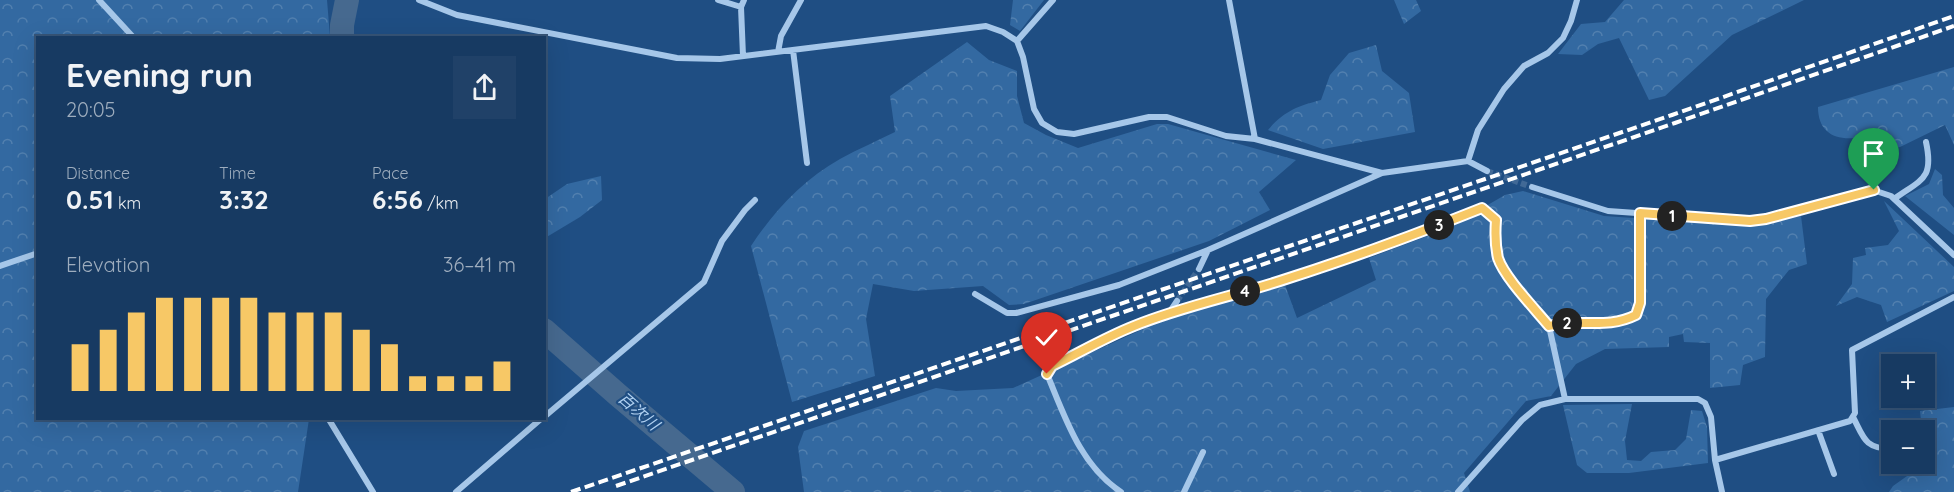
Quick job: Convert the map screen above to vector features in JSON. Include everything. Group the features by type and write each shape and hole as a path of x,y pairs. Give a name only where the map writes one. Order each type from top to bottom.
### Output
{"street":[{"path":"99,0 132,36"},
{"path":"419,0 457,15 677,58 720,59 986,26 1003,32 1017,41 1023,57 1034,109 1042,123 1057,132 1074,134 1149,117 1167,117 1226,136 1255,140 1382,173"},
{"path":"718,0 741,7"},
{"path":"743,56 741,7 744,0"},
{"path":"778,52 781,36 801,0"},
{"path":"1017,41 1053,0"},
{"path":"1229,0 1255,140"},
{"path":"1468,161 1478,130 1504,89 1524,66 1548,53 1563,38 1577,0"},
{"path":"793,50 807,163"},
{"path":"1894,199 1924,178 1929,168 1926,142"},
{"path":"975,294 1007,313 1016,313 1119,285 1208,250 1382,173 1468,161 1487,171"},
{"path":"1532,187 1608,211 1750,221 1766,219 1874,190 1891,196 1954,255"},
{"path":"546,415 704,282 722,241 755,200"},
{"path":"1121,492 1107,483 1091,465 1076,442 1047,374 1052,366 1131,327 1169,313 1362,254 1482,208 1496,220 1495,242 1499,261 1549,326 1565,399"},
{"path":"1549,326 1561,323 1613,324 1636,315 1640,303 1640,213"},
{"path":"1199,269 1208,250"},
{"path":"0,266 36,254"},
{"path":"1715,460 1850,421 1855,413 1852,350 1954,297"},
{"path":"1169,313 1177,301"},
{"path":"1458,492 1522,420 1539,405 1565,399 1698,399 1706,403 1711,417 1716,449 1715,460 1722,492"},
{"path":"1852,417 1866,442 1876,449 1881,449"},
{"path":"329,420 373,492"},
{"path":"456,492 541,420"},
{"path":"1818,430 1834,474"},
{"path":"1184,492 1203,452"}],"green space":[{"path":"0,0 327,0 330,36 36,36 36,420 309,420 298,492 0,492"},
{"path":"1013,0 1044,0 1020,31 1010,25"},
{"path":"1394,0 1416,0 1421,11 1404,24"},
{"path":"1624,0 1804,0 1732,35 1665,96 1649,100 1619,38 1598,44 1582,55 1558,54 1581,24 1605,22"},
{"path":"967,42 989,60 1017,71 1017,96 1024,123 1078,148 1157,124 1168,124 1296,160 1259,192 1270,210 1209,241 1024,304 1009,305 983,286 914,291 873,284 866,319 875,376 792,402 751,246 790,197 826,167 895,132 890,96"},
{"path":"1376,45 1382,71 1409,93 1415,132 1323,149 1268,130 1292,110 1321,100 1330,75 1349,53"},
{"path":"1954,67 1954,145 1945,125 1900,147 1859,157 1855,138 1834,135 1824,128 1821,122 1818,107"},
{"path":"1935,169 1942,175 1943,195 1954,208 1954,235 1905,196 1929,184"},
{"path":"601,176 602,200 580,217 546,237 546,198 567,184"},
{"path":"1523,191 1604,216 1752,226 1801,216 1807,264 1789,270 1766,299 1765,357 1743,365 1740,385 1710,388 1710,343 1684,342 1683,334 1669,337 1669,347 1605,349 1576,364 1551,396 1526,401 1464,473 1470,492 804,492 798,447 804,431 936,388 956,391 1013,388 1163,320 1285,285 1297,318 1376,280 1369,258 1446,229 1505,195"},
{"path":"1884,201 1954,267 1954,291 1887,322 1881,305 1857,297 1836,306 1852,284 1853,258 1866,255 1865,248 1888,245 1899,231"},
{"path":"1632,404 1625,441 1627,460 1641,461 1651,452 1675,450 1686,439 1691,410 1702,411 1707,427 1708,463 1629,473 1587,473 1577,465 1563,405"},
{"path":"1954,407 1954,492 1889,492 1893,486 1910,474 1935,474 1935,420 1921,420 1920,411"}],"waterway":[{"name":"百次川","path":"342,36 347,0"},
{"name":"百次川","path":"546,332 733,492"}],"tunnel":[{"path":"1487,171 1532,187"},
{"path":"1177,301 1199,269"}],"railway":[{"path":"571,492 1672,115 1954,16"},
{"path":"616,486 1954,26"}],"route":[{"path":"1047,374 1052,366 1131,327 1169,313 1283,280 1373,250 1482,208 1496,220 1495,242 1499,261 1549,326 1561,323 1613,324 1636,315 1640,303 1640,213 1750,221 1766,219 1874,190"}]}
